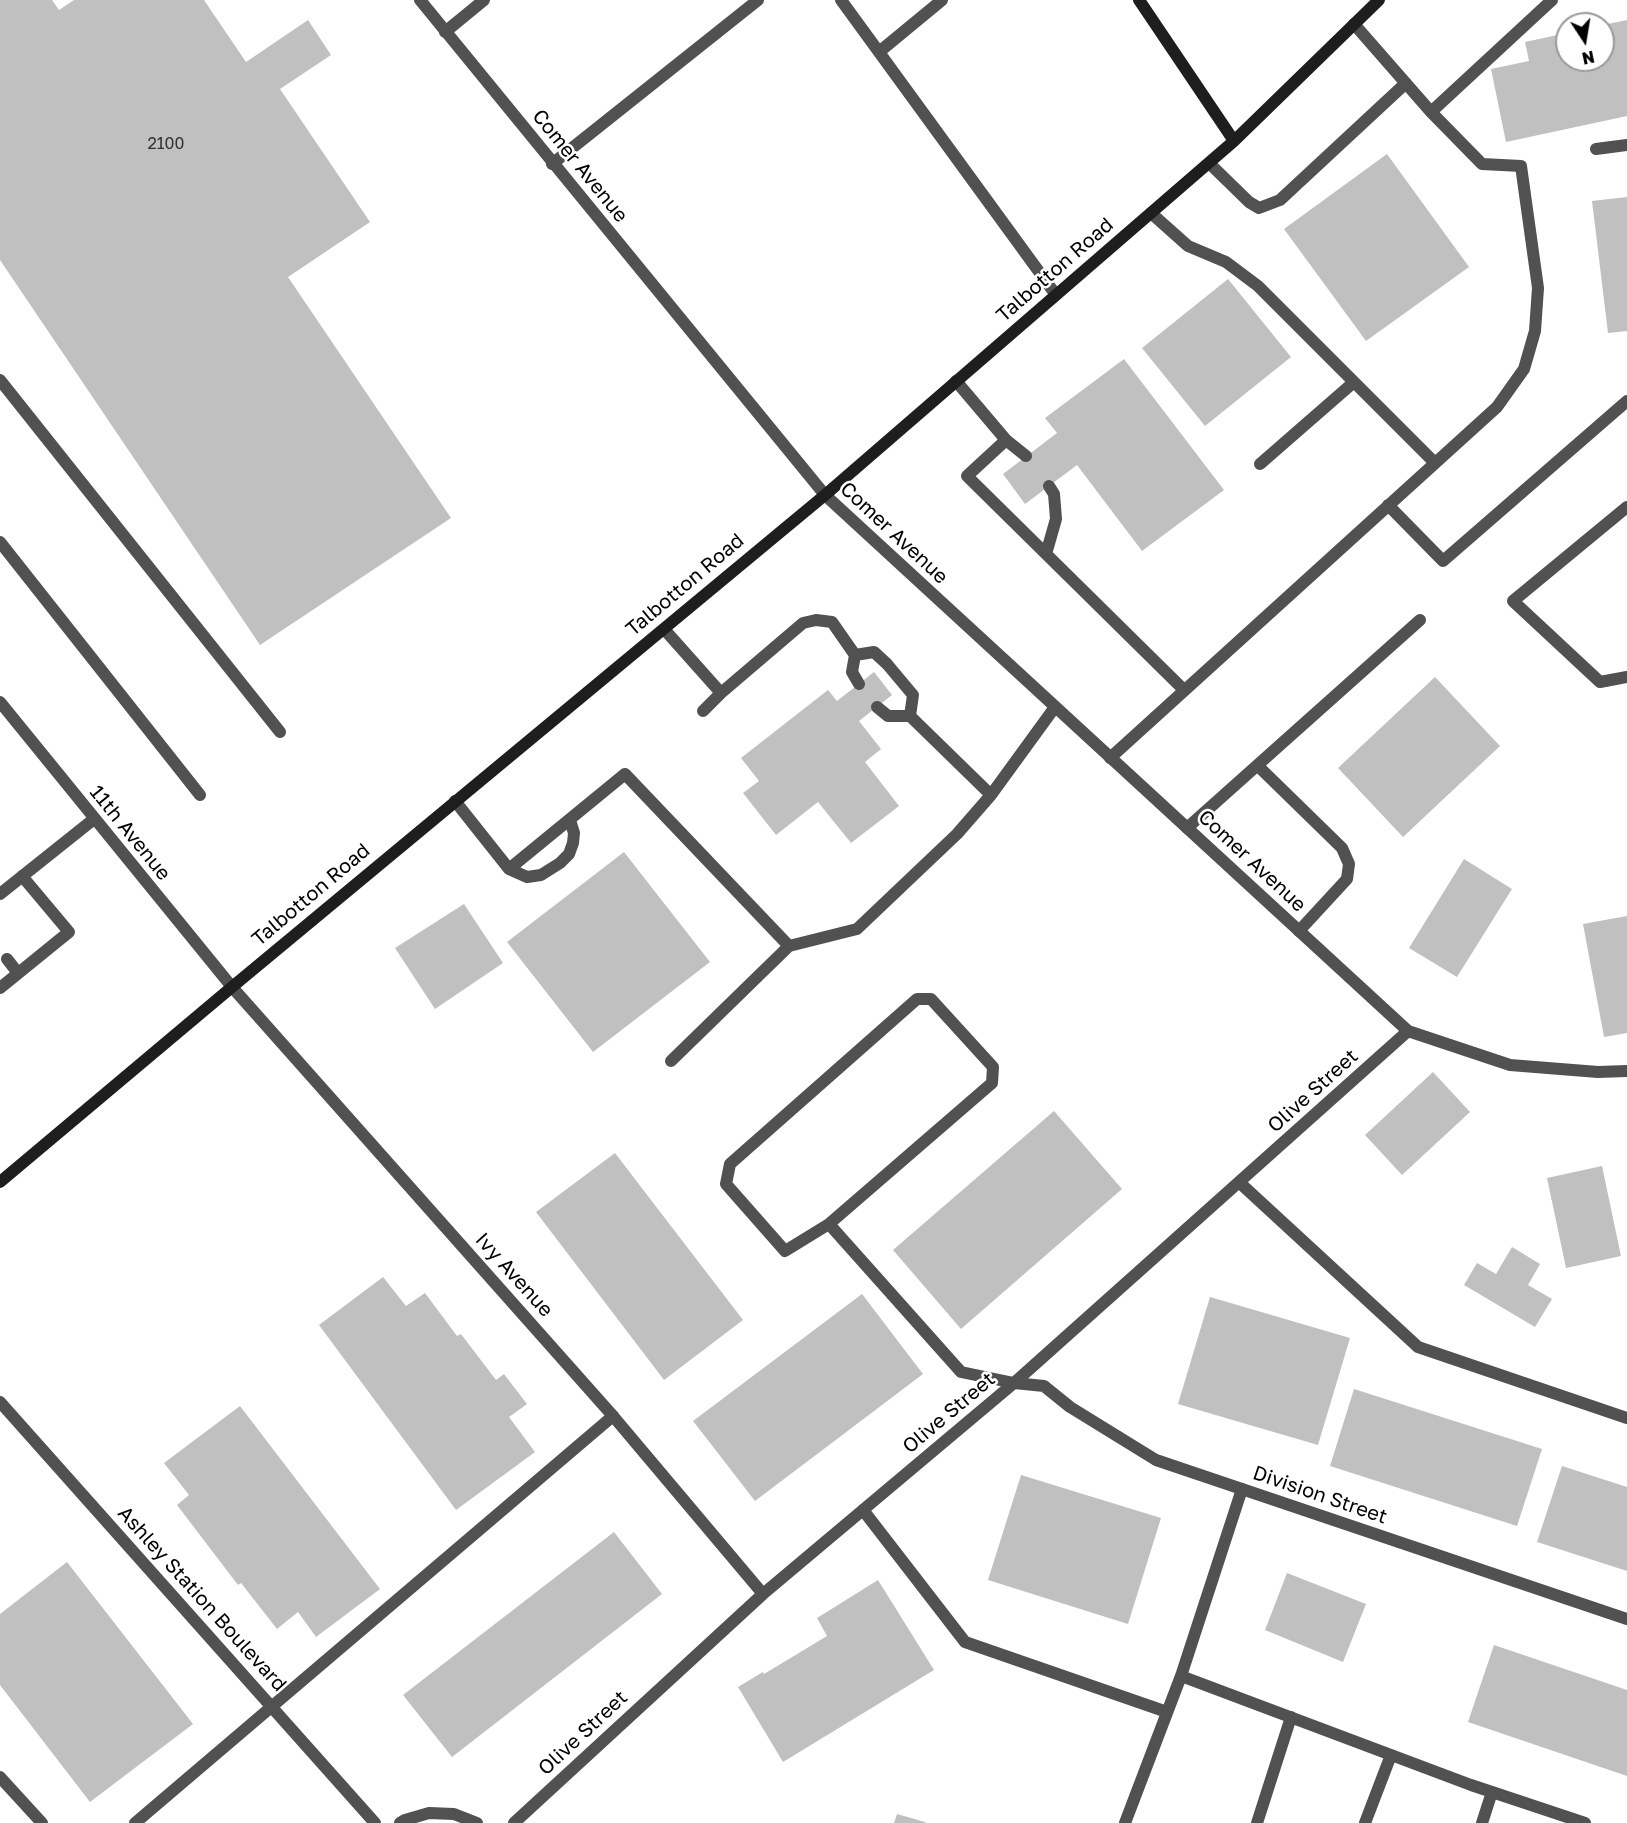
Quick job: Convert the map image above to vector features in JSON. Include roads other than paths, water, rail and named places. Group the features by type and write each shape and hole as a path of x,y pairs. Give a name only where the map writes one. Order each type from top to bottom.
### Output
{"main road":[{"path":"1139,0 1234,141"},
{"name":"Talbotton Road","path":"0,1182 231,987 825,495 1234,141 1379,0"}],"street":[{"name":"Comer Avenue","path":"420,0 825,495 1408,1031"},
{"path":"445,32 484,0"},
{"path":"552,164 758,0"},
{"path":"841,0 1056,295"},
{"path":"879,52 942,0"},
{"path":"1431,112 1552,0"},
{"path":"1110,758 1497,407 1524,369 1535,331 1538,288 1521,166 1482,164 1431,112 1354,24"},
{"path":"1209,163 1249,202 1259,208 1280,200 1406,83"},
{"path":"1596,149 1627,146"},
{"path":"1151,213 1188,246 1226,262 1258,286 1435,463"},
{"path":"0,380 280,732"},
{"path":"956,381 1006,440 1026,456"},
{"path":"1260,464 1354,382"},
{"path":"1388,505 1443,561 1627,401"},
{"path":"1006,440 967,476 1184,690"},
{"path":"1046,554 1056,519 1054,494 1049,486"},
{"path":"1627,507 1513,600 1600,682 1627,677"},
{"path":"0,542 200,795"},
{"path":"703,711 803,623 816,620 832,622 855,655 852,672 860,684"},
{"path":"1187,828 1420,620"},
{"path":"664,628 721,693"},
{"path":"855,655 874,652 887,664 913,696 910,716"},
{"name":"11th Avenue","path":"0,702 231,987"},
{"path":"878,707 888,716 910,716 991,795"},
{"path":"671,1061 789,946 857,929 957,834 991,795 1055,707"},
{"path":"1257,766 1342,848 1349,864 1347,879 1299,931"},
{"path":"509,869 625,774 789,946"},
{"path":"455,801 509,869 527,877 541,875 560,863 569,854 574,833 570,819"},
{"path":"0,894 94,819"},
{"path":"0,988 69,932 22,876"},
{"path":"7,959 18,973"},
{"name":"Ivy Avenue","path":"231,987 613,1416 763,1593"},
{"path":"917,999 931,999 993,1067 992,1083 830,1224 785,1251 726,1184 730,1164 917,999"},
{"path":"1408,1031 1510,1065 1598,1072 1627,1071"},
{"name":"Olive Street","path":"514,1823 763,1593 1014,1383 1408,1031"},
{"path":"1240,1183 1418,1347 1627,1418"},
{"name":"Division Street","path":"830,1224 961,1372 1014,1383 1044,1386 1070,1407 1156,1460 1627,1619"},
{"name":"Ashley Station Boulevard","path":"0,1402 375,1823"},
{"path":"135,1823 613,1416"},
{"path":"1125,1823 1181,1676 1242,1489"},
{"path":"863,1510 965,1642 1167,1712"},
{"path":"1181,1676 1492,1792 1585,1823"},
{"path":"1257,1823 1291,1717"},
{"path":"1365,1823 1391,1755"},
{"path":"0,1777 42,1823"},
{"path":"1482,1823 1492,1792"},
{"path":"400,1823 429,1813 454,1814 477,1823"}]}
